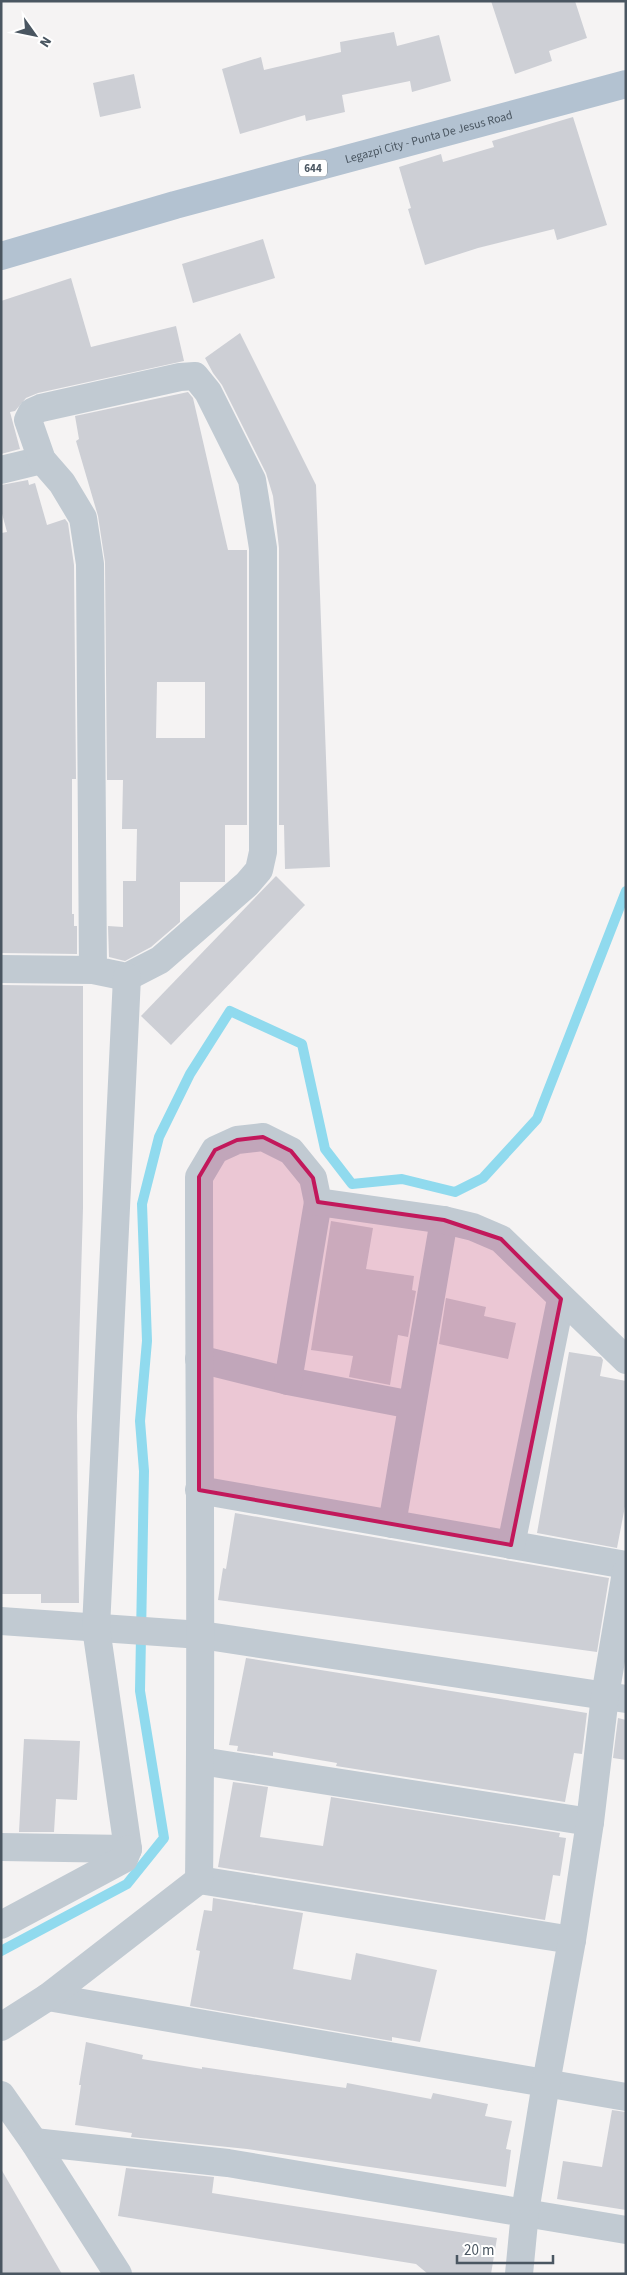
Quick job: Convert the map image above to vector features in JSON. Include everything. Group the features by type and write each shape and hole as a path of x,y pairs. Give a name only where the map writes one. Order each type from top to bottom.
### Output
{"main road":[{"name":"Legazpi City - Punta De Jesus Road","path":"1,256 175,205 626,84"}],"street":[{"path":"1,968 93,970 127,978 160,960 247,884 259,870 263,852 263,548 252,480 208,392 195,376 161,381 41,408 32,412 28,420 42,460 62,483 83,518 90,564 93,970"},
{"path":"1,470 42,460"},
{"path":"1,1925 124,1859 128,1849 108,1628 127,978"},
{"path":"199,1880 201,1635 199,1177 215,1150 237,1140 263,1137 291,1151 313,1178 318,1202 288,1381"},
{"path":"318,1202 444,1220 473,1227 501,1239 626,1360"},
{"path":"392,1524 444,1220"},
{"path":"511,1545 561,1299"},
{"path":"199,1359 288,1381 412,1405"},
{"path":"199,1490 626,1565"},
{"path":"519,2274 525,2212 546,2083 572,1940 590,1822 615,1698 626,1572"},
{"path":"1,1620 201,1635 615,1698"},
{"path":"200,1761 590,1822"},
{"path":"1,1847 128,1849"},
{"path":"1,2027 48,1997 199,1880 572,1940"},
{"path":"48,1997 626,2097"},
{"path":"1,2096 122,2273"},
{"path":"34,2142 228,2163 626,2230"}],"highlighted area":[{"path":"263,1137 291,1151 313,1178 318,1202 444,1220 501,1239 561,1299 511,1545 199,1490 199,1177 215,1150 237,1140"}],"building":[{"path":"491,1 575,1 587,38 549,51 552,61 515,74"},
{"path":"394,32 397,46 439,35 451,81 412,92 410,81 342,95 345,112 306,121 305,115 240,134 222,69 261,57 264,70 341,52 340,42"},
{"path":"134,74 141,108 100,117 93,83"},
{"path":"573,117 607,225 557,240 554,229 478,248 425,265 408,209 411,208 399,167 441,154 443,162 494,147 492,141"},
{"path":"263,239 275,278 193,303 182,264"},
{"path":"71,278 91,347 176,326 184,361 38,393 26,398 15,411 10,412 20,449 1,454 1,301"},
{"path":"240,333 316,485 330,867 285,869 284,825 279,825 279,548 273,496 266,473 222,385 205,358"},
{"path":"188,392 193,398 228,550 247,550 247,825 225,825 225,882 180,882 180,922 151,947 125,961 109,957 108,926 123,927 123,881 136,881 137,829 122,829 123,780 107,780 105,562 98,516 76,441 79,439 75,416","holes":["157,682 205,682 205,738 156,738"]},
{"path":"28,480 29,485 35,483 47,525 65,519 68,523 74,565 76,779 72,779 72,914 74,914 74,926 77,926 77,954 1,953 1,533 7,532 1,510 1,485"},
{"path":"276,876 305,905 171,1045 141,1016"},
{"path":"1,985 83,986 83,1208 77,1416 79,1603 41,1603 41,1594 1,1594"},
{"path":"331,1221 373,1228 366,1269 414,1276 412,1290 416,1291 408,1337 398,1335 390,1385 349,1377 353,1356 311,1350"},
{"path":"446,1298 486,1307 484,1316 516,1323 508,1359 439,1344"},
{"path":"569,1352 601,1357 603,1360 600,1376 626,1381 626,1501 617,1548 537,1533"},
{"path":"235,1513 609,1578 597,1652 218,1600 223,1568 226,1569"},
{"path":"246,1658 587,1713 582,1754 574,1753 565,1802 336,1766 337,1763 273,1752 273,1756 237,1751 238,1746 229,1745"},
{"path":"618,1718 626,1720 626,1760 613,1758"},
{"path":"24,1739 80,1741 77,1800 56,1799 54,1832 19,1832"},
{"path":"233,1782 268,1787 260,1837 323,1846 331,1797 560,1833 559,1837 566,1838 560,1876 553,1875 545,1920 218,1867"},
{"path":"213,1898 303,1913 293,1969 351,1980 356,1953 437,1970 420,2042 392,2037 392,2041 190,2006 200,1951 196,1950 204,1910 212,1911"},
{"path":"86,2042 143,2055 142,2059 202,2069 202,2067 346,2088 347,2083 431,2099 433,2093 488,2104 485,2116 512,2121 506,2149 511,2150 506,2187 247,2149 131,2137 132,2133 75,2125"},
{"path":"612,2110 626,2112 626,2210 557,2199 563,2161 602,2167"},
{"path":"126,2168 214,2177 212,2193 497,2238 491,2274 428,2274 416,2264 118,2216"},
{"path":"1,2169 62,2274 1,2274"}],"waterway":[{"path":"1,1951 127,1884 164,1838 140,1691 144,1471 140,1421 147,1341 142,1204 159,1137 190,1074 230,1011 302,1044 325,1149 352,1184 402,1179 455,1192 483,1178 537,1119 626,891"}]}
